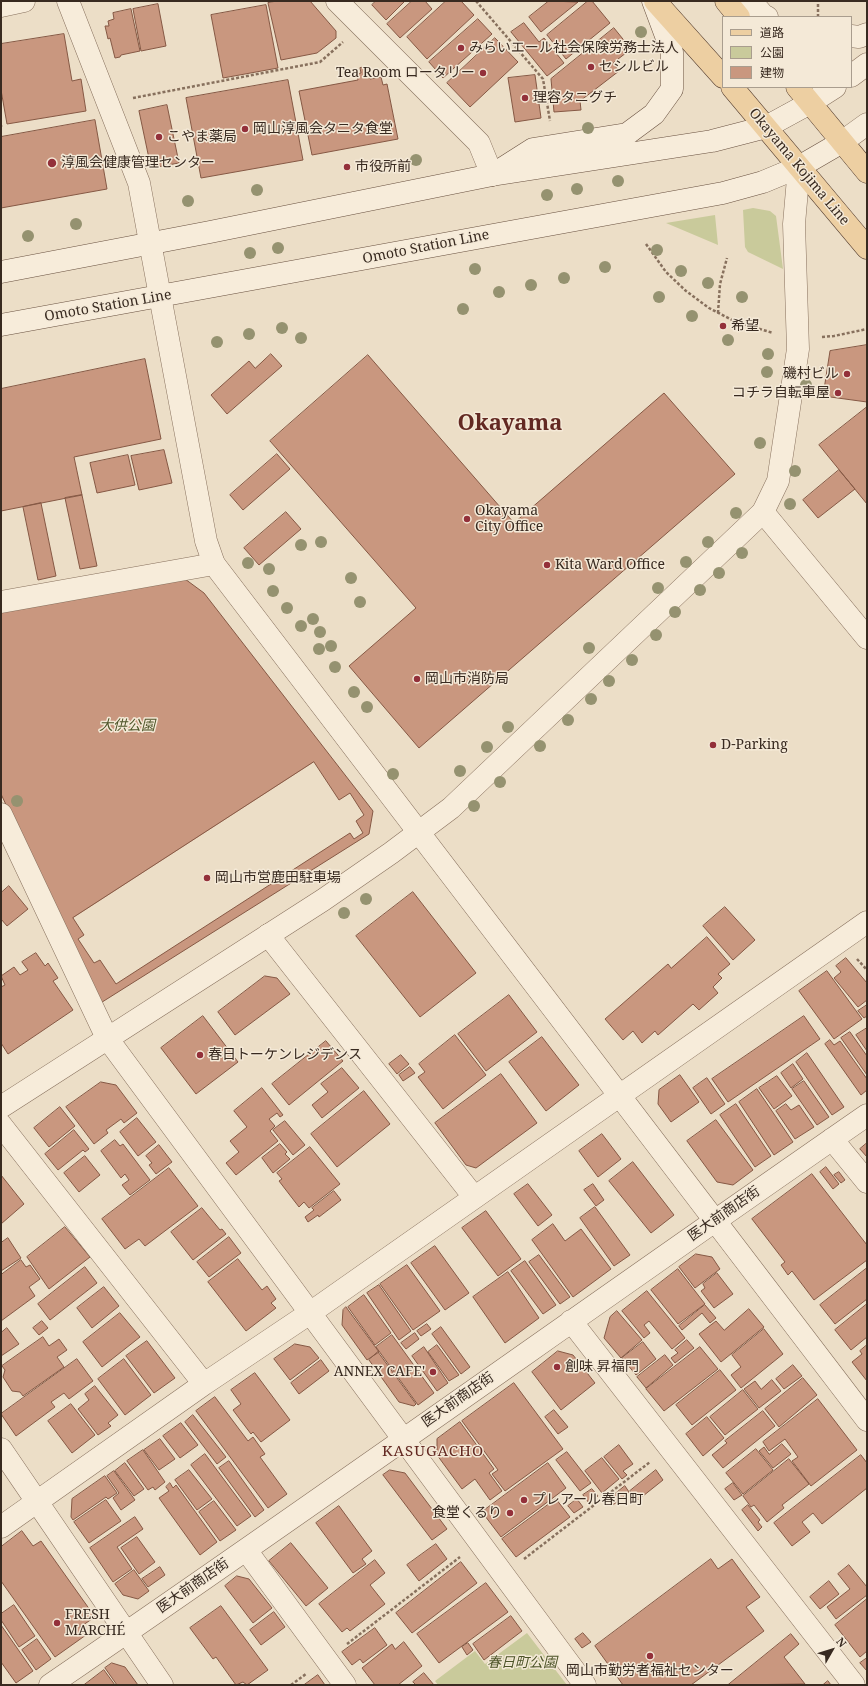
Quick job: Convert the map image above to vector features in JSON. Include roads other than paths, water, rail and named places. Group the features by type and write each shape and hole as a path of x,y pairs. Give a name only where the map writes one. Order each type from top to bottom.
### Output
{"main road":[{"path":"654,1 722,76"},
{"path":"726,1 738,16"},
{"name":"Okayama Kojima Line","path":"733,88 867,248"},
{"path":"803,95 867,172"}],"street":[{"path":"1,6 24,1"},
{"path":"68,1 139,183 206,540 214,564 867,1420"},
{"path":"337,1 478,144 492,175"},
{"path":"492,175 533,149 627,134 654,114 672,89 672,52 654,1"},
{"path":"751,1 765,16"},
{"path":"852,36 859,37 867,34"},
{"path":"852,75 867,64"},
{"path":"1,272 151,244 492,175 712,141 766,127 803,95 831,88"},
{"name":"Omoto Station Line","path":"1,325 723,193 763,182 799,167 842,142 867,124"},
{"path":"1,1107 268,935 392,853 451,808 763,512 778,481 798,349 794,224 799,167"},
{"path":"763,512 867,638"},
{"path":"1,602 214,564"},
{"path":"1,814 107,1038 585,1685"},
{"path":"1,1527 38,1503 204,1384 310,1313 867,922"},
{"path":"268,935 474,1197"},
{"name":"医大前商店街","path":"50,1685 246,1550 714,1220 867,1115"},
{"path":"1,1125 204,1384"},
{"path":"832,1139 867,1182"},
{"path":"572,1321 854,1685"},
{"path":"1,1449 162,1685"},
{"path":"246,1550 345,1685"}],"place":[{"name":"みらいエール社会保険労務士法人","path":"461,48"},
{"name":"セシルビル","path":"591,67"},
{"name":"Tea Room ロータリー","path":"483,73"},
{"name":"理容タニグチ","path":"525,98"},
{"name":"岡山淳風会タニタ食堂","path":"245,129"},
{"name":"こやま薬局","path":"159,137"},
{"name":"淳風会健康管理センター","path":"52,163"},
{"name":"市役所前","path":"347,167"},
{"name":"希望","path":"723,326"},
{"name":"磯村ビル","path":"847,374"},
{"name":"コチラ自転車屋","path":"838,393"},
{"name":"Okayama City Office","path":"467,519"},
{"name":"Kita Ward Office","path":"547,565"},
{"name":"岡山市消防局","path":"417,679"},
{"name":"D-Parking","path":"713,745"},
{"name":"岡山市営鹿田駐車場","path":"207,878"},
{"name":"春日トーケンレジデンス","path":"200,1055"},
{"name":"創味 昇福門","path":"557,1367"},
{"name":"ANNEX CAFE'","path":"433,1372"},
{"name":"プレアール春日町","path":"524,1500"},
{"name":"食堂くるり","path":"510,1513"},
{"name":"FRESH MARCHÉ","path":"57,1623"},
{"name":"岡山市勤労者福祉センター","path":"650,1656"}],"district":[{"name":"Okayama","path":"510,424"},
{"name":"KASUGACHO","path":"433,1452"}],"park label":[{"name":"大供公園","path":"127,726"},
{"name":"春日町公園","path":"522,1663"}]}
